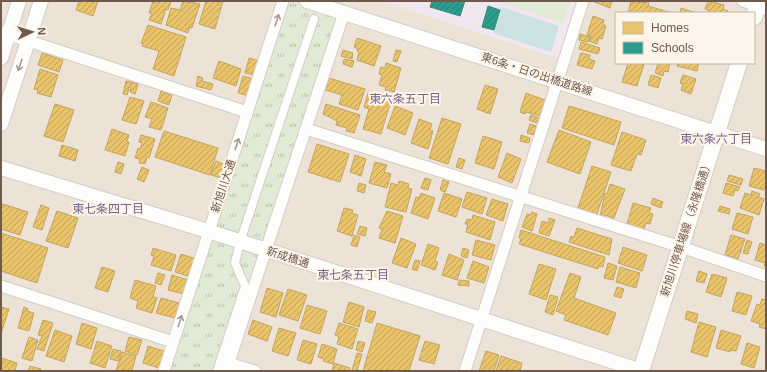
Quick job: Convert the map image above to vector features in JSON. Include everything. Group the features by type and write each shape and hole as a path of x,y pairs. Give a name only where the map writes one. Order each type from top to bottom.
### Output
{"main road":[{"name":"新旭川停車場線（永隆橋通）","path":"642,371 739,64"}],"street":[{"path":"1,58 5,33 19,1"},
{"path":"1,124 41,1"},
{"name":"新旭川大通","path":"164,371 283,1"},
{"name":"東6条・日の出橋道路線","path":"307,1 766,149"},
{"path":"465,371 584,1"},
{"path":"255,371 227,367 344,13"},
{"path":"217,371 245,286 235,263 240,242 314,19"},
{"path":"5,33 247,112"},
{"path":"306,129 520,198 681,247 766,276"},
{"name":"新成橋通","path":"1,168 208,231 642,371"},
{"path":"1,286 173,342"}],"shaded area":[{"path":"1,1 766,1 766,371 1,371"},
{"path":"380,1 577,1 558,58"},
{"path":"501,7 559,26 551,52 493,33"}],"green space":[{"path":"283,1 348,1 226,371 164,371"},
{"path":"496,1 570,1 563,23"}],"building: Homes":[{"path":"79,1 98,1 93,16 76,10"},
{"path":"153,1 171,1 168,10 166,9 161,24 149,20 152,13 149,13"},
{"path":"183,1 200,4 192,28 190,27 188,33 166,25 171,8 180,10"},
{"path":"206,1 223,1 215,29 199,24"},
{"path":"592,1 612,1 610,8"},
{"path":"631,1 649,3 648,6 669,12 628,12"},
{"path":"708,1 724,5 723,9 728,11 708,12 709,10 705,9"},
{"path":"681,8 693,12 680,12"},
{"path":"593,16 604,20 603,24 606,26 602,39 599,38 597,44 589,41 591,36 587,35"},
{"path":"148,25 186,37 174,76 153,69 159,51 142,46 143,43 141,43"},
{"path":"580,34 590,37 588,42 579,40"},
{"path":"357,38 381,46 374,66 357,60 359,52 357,51 358,49 354,47"},
{"path":"581,42 600,48 598,54 579,49"},
{"path":"343,50 353,53 352,59 341,56"},
{"path":"396,50 401,51 397,62 393,61"},
{"path":"42,53 63,60 59,72 38,65"},
{"path":"581,53 590,55 589,59 595,61 592,69 577,65"},
{"path":"249,58 260,61 256,75 245,73"},
{"path":"344,59 354,61 352,67 343,64"},
{"path":"219,61 241,69 236,86 213,78"},
{"path":"386,63 401,68 394,92 385,90 386,87 379,85 382,75 379,74 381,67 385,68"},
{"path":"628,64 644,64 637,86 622,82"},
{"path":"658,64 670,64 668,72 664,71 663,76 655,73"},
{"path":"678,64 699,64 697,71 677,66"},
{"path":"40,69 58,75 51,97 37,93 38,90 34,89"},
{"path":"651,75 661,78 658,88 648,85"},
{"path":"683,75 696,79 691,94 681,90 683,84 680,83"},
{"path":"198,76 203,78 202,81 213,84 211,90 196,86"},
{"path":"243,76 254,79 249,96 238,93"},
{"path":"329,78 365,89 358,110 339,104 342,95 325,90"},
{"path":"126,81 131,82 127,95 123,94"},
{"path":"132,82 138,84 135,94 130,92"},
{"path":"485,85 498,89 490,114 477,109"},
{"path":"161,91 172,95 169,105 158,101"},
{"path":"368,93 391,100 381,134 363,129 369,109 364,107"},
{"path":"526,93 545,100 540,116 520,112"},
{"path":"130,97 144,101 136,124 122,120"},
{"path":"151,102 168,108 161,130 149,127 152,119 145,117"},
{"path":"55,104 74,110 63,142 44,136"},
{"path":"326,104 360,115 354,133 346,131 347,128 336,125 337,121 323,114"},
{"path":"395,106 413,113 405,135 387,128"},
{"path":"569,106 621,122 614,145 562,128"},
{"path":"531,115 539,118 537,123 529,120"},
{"path":"442,118 461,124 448,164 429,158"},
{"path":"419,119 432,124 430,130 433,131 428,149 411,143"},
{"path":"530,124 536,126 534,135 527,133"},
{"path":"112,129 129,135 127,141 129,142 125,156 105,150"},
{"path":"559,130 591,142 580,174 547,162"},
{"path":"164,131 218,148 210,175 155,157"},
{"path":"622,132 646,140 641,155 637,154 631,171 611,165"},
{"path":"141,135 155,139 149,158 147,157 145,164 139,163 140,159 135,158 138,148 140,149 142,143 139,142"},
{"path":"521,135 530,138 529,143 520,141"},
{"path":"483,136 502,142 494,169 475,163"},
{"path":"317,144 349,154 340,182 308,172"},
{"path":"62,145 78,150 75,161 59,156"},
{"path":"507,153 521,159 512,183 498,177"},
{"path":"355,155 366,159 361,176 350,172"},
{"path":"459,158 465,160 462,169 456,167"},
{"path":"216,161 225,165 221,178 211,175"},
{"path":"118,162 124,164 121,174 115,172"},
{"path":"375,162 387,165 384,172 391,174 387,188 369,183"},
{"path":"592,166 611,172 597,214 578,208"},
{"path":"142,167 149,170 144,182 137,179"},
{"path":"754,168 766,171 766,183 764,190 749,186"},
{"path":"729,175 743,179 741,185 727,181"},
{"path":"425,178 431,180 428,190 421,188"},
{"path":"443,180 449,182 445,192 440,190"},
{"path":"399,181 409,184 408,188 412,189 406,212 385,207 391,183 398,185"},
{"path":"359,183 366,185 364,193 357,191"},
{"path":"726,183 740,187 738,191 735,190 733,196 723,193"},
{"path":"610,184 625,189 614,218 605,215 605,217 600,216 605,193 607,194"},
{"path":"752,191 760,194 758,197 764,199 759,215 740,208 745,193 751,195"},
{"path":"467,192 487,198 482,214 462,207"},
{"path":"421,193 435,198 428,219 411,213 416,197 419,198"},
{"path":"444,193 462,199 456,217 438,211"},
{"path":"653,198 663,202 661,208 651,204"},
{"path":"492,199 508,204 503,221 486,215"},
{"path":"633,203 651,208 649,213 653,214 650,224 646,223 644,229 627,224"},
{"path":"3,204 28,212 20,235 1,229 1,205"},
{"path":"41,205 49,208 42,230 33,227"},
{"path":"720,206 730,209 729,214 718,211"},
{"path":"344,208 353,210 352,213 358,215 352,236 337,231"},
{"path":"57,211 78,218 68,248 46,241"},
{"path":"387,211 403,216 395,243 379,238 382,229 379,228"},
{"path":"532,212 537,214 532,231 522,227 527,214 531,215"},
{"path":"737,213 753,217 748,234 732,229"},
{"path":"473,215 495,222 490,240 466,232 468,224 465,224 467,219 472,220"},
{"path":"549,218 555,220 549,236 539,233 542,221 549,223"},
{"path":"360,226 367,228 365,236 357,234"},
{"path":"577,228 612,239 609,255 569,242 571,236 574,237"},
{"path":"521,230 605,257 603,267 599,266 598,269 519,244 521,239 519,238"},
{"path":"1,233 48,248 37,283 1,271"},
{"path":"354,235 360,237 357,247 351,245"},
{"path":"731,235 745,239 738,259 725,255"},
{"path":"401,238 416,244 407,268 392,263"},
{"path":"476,240 495,245 491,260 472,255"},
{"path":"747,240 752,242 748,254 743,253"},
{"path":"760,243 766,245 766,266 764,266 765,263 755,260"},
{"path":"428,244 439,248 435,261 438,262 435,270 421,265"},
{"path":"623,247 647,255 642,271 618,263"},
{"path":"153,248 176,255 171,271 151,265 154,256 151,255"},
{"path":"463,248 469,250 467,258 461,256"},
{"path":"181,254 196,259 191,277 175,272"},
{"path":"449,254 464,260 457,280 442,275"},
{"path":"415,260 420,261 417,271 412,269"},
{"path":"473,261 489,267 484,283 467,278"},
{"path":"608,263 617,266 613,280 604,278"},
{"path":"539,264 556,269 546,300 529,294"},
{"path":"102,267 115,271 108,292 95,288"},
{"path":"620,267 640,273 636,288 616,282"},
{"path":"699,271 707,274 704,283 696,281"},
{"path":"158,273 165,275 161,285 155,283"},
{"path":"570,273 581,277 574,298 616,313 608,335 564,320 566,315 556,311"},
{"path":"712,274 727,278 721,297 706,292"},
{"path":"172,275 188,280 184,294 168,290"},
{"path":"135,280 156,286 153,297 157,298 152,313 136,308 138,301 130,298"},
{"path":"459,280 469,281 469,286 458,285"},
{"path":"617,287 624,289 621,298 614,296"},
{"path":"267,288 283,293 276,317 260,312"},
{"path":"288,289 307,295 298,321 279,315"},
{"path":"737,292 752,296 746,315 732,311"},
{"path":"550,295 558,297 553,315 545,312"},
{"path":"161,298 179,303 175,318 156,313"},
{"path":"762,299 766,300 766,329 759,327 760,324 751,321 757,304 760,305"},
{"path":"349,302 364,307 359,327 343,322"},
{"path":"307,305 327,311 320,334 300,328"},
{"path":"1,307 9,309 1,334"},
{"path":"24,307 28,309 27,311 34,313 29,331 18,328"},
{"path":"368,310 376,312 372,323 365,321"},
{"path":"687,311 698,314 696,323 685,319"},
{"path":"43,320 53,323 44,351 37,349 42,336 38,335"},
{"path":"253,320 272,327 267,341 248,334"},
{"path":"699,322 716,327 707,357 691,352"},
{"path":"82,323 97,328 91,349 76,344"},
{"path":"339,323 358,329 352,349 337,344 339,337 335,335"},
{"path":"377,323 420,336 409,371 363,371"},
{"path":"279,328 296,333 288,356 272,351"},
{"path":"55,330 72,336 64,362 46,356"},
{"path":"721,330 741,336 736,351 731,350 730,352 716,348"},
{"path":"29,337 38,340 32,361 22,358"},
{"path":"129,337 142,340 137,355 125,351"},
{"path":"303,340 317,344 311,364 297,360"},
{"path":"97,341 112,346 105,368 90,363"},
{"path":"358,341 365,343 362,352 356,350"},
{"path":"425,341 440,345 434,364 419,360"},
{"path":"747,343 760,347 754,368 741,364"},
{"path":"322,344 337,349 333,364 323,361 324,359 318,357"},
{"path":"148,346 164,351 159,368 143,363"},
{"path":"113,349 121,351 118,361 110,359"},
{"path":"486,351 499,355 494,371 479,371"},
{"path":"122,352 136,356 132,371 116,371"},
{"path":"357,353 362,354 357,371 355,371 352,370"},
{"path":"501,356 522,363 520,371 496,371"},
{"path":"2,358 17,363 15,371 1,371"},
{"path":"334,363 350,368 349,371 332,371"},
{"path":"30,366 41,369 40,371 28,371"}],"building: Schools":[{"path":"432,1 465,1 460,16 430,7"},
{"path":"488,6 500,10 494,30 482,27"}],"district":[{"name":"東六条五丁目","path":"405,99"},
{"name":"東六条六丁目","path":"716,139"},
{"name":"東七条四丁目","path":"108,209"},
{"name":"東七条五丁目","path":"353,275"}]}
